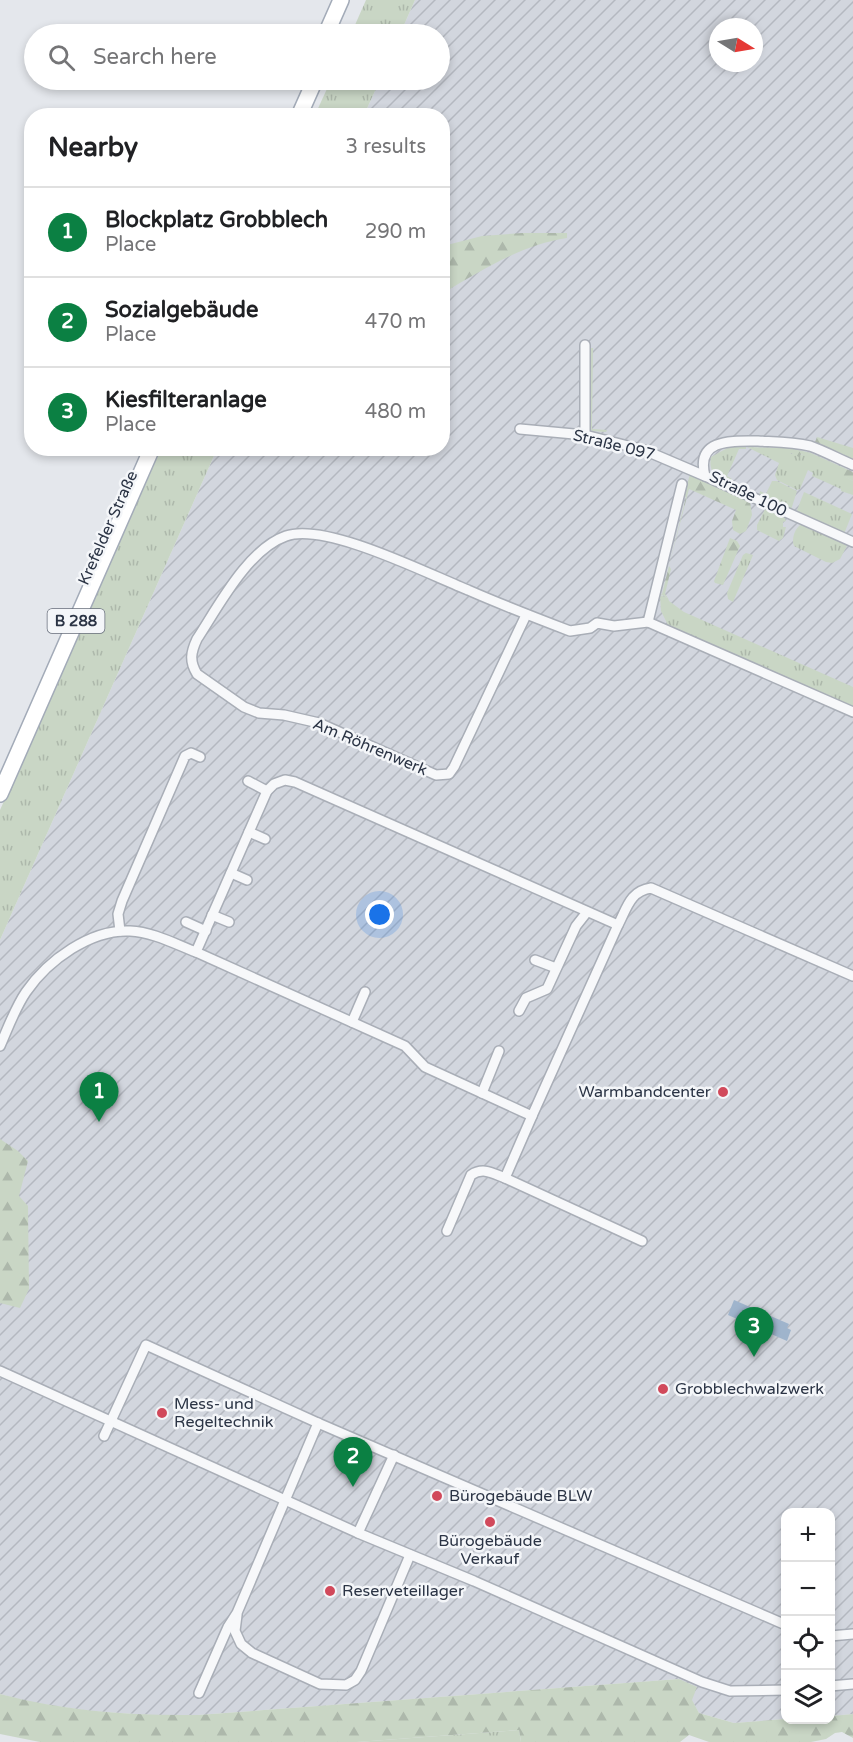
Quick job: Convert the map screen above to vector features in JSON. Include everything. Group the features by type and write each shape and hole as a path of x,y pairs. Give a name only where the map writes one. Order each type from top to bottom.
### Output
{"main road":[{"path":"330,24 341,0"},
{"path":"339,24 350,0"},
{"path":"294,108 302,90"},
{"path":"303,108 311,90"},
{"name":"Krefelder Straße","path":"0,773 139,456"},
{"name":"Krefelder Straße","path":"0,794 148,456"}],"street":[{"path":"585,345 585,435"},
{"name":"Straße 097","path":"520,429 585,435 644,450 705,476"},
{"name":"Straße 100","path":"853,465 812,447 791,442 730,441 718,443 706,452 703,468 705,476 853,542"},
{"path":"682,484 648,622 853,712"},
{"name":"Am Röhrenwerk","path":"526,615 449,774 436,775 319,723 284,715 259,713 244,707 197,674 192,667 192,650 197,639 239,575 262,551 286,536 315,534 367,549 570,631 590,628 597,623 614,626 648,622"},
{"path":"120,931 118,914 122,901 185,756 191,753 200,757"},
{"path":"196,952 267,791 274,784 285,780 295,782 618,925"},
{"path":"248,781 267,791"},
{"path":"249,832 265,839"},
{"path":"231,873 247,880"},
{"path":"505,1178 618,925 634,895 640,890 651,888 853,976"},
{"path":"122,901 129,898 136,901"},
{"path":"519,1011 526,998 547,989 576,926 587,912"},
{"path":"212,915 229,922"},
{"path":"186,922 206,931"},
{"path":"0,1046 26,992 48,968 81,944 98,936 120,931 152,934 405,1046 425,1067 532,1116"},
{"path":"535,960 556,968"},
{"path":"352,1022 366,992"},
{"path":"482,1093 499,1051"},
{"path":"447,1231 471,1174 477,1170 486,1170 642,1241"},
{"path":"104,1436 146,1345 318,1423 781,1623"},
{"path":"0,1371 285,1501 702,1682 730,1691 781,1690"},
{"path":"199,1694 228,1627 237,1613 318,1423"},
{"path":"358,1533 394,1455"},
{"path":"237,1613 235,1631 241,1644 252,1653 320,1684 346,1685 355,1680 360,1671 410,1555"},
{"path":"835,1636 853,1634"},
{"path":"835,1686 853,1684"}],"shaded area":[{"path":"415,0 853,0 853,1714 835,1716 835,1508 781,1508 781,1719 734,1723 699,1713 679,1679 198,1715 90,1711 29,1702 0,1694 0,940 214,456 450,456 450,108 367,108 375,90 450,90 450,24 404,24"}],"green space":[{"path":"366,0 415,0 404,24 355,24"},
{"path":"326,90 375,90 367,108 318,108"},
{"path":"567,233 567,238 518,252 450,289 450,244 482,236"},
{"path":"591,348 593,348 592,429 607,430 606,432 592,431 589,426"},
{"path":"817,437 853,448 853,459 815,442"},
{"path":"731,446 746,446 746,449 739,449 727,476 732,479 731,483 715,474 710,463 711,457"},
{"path":"747,447 790,448 790,454 815,459 853,481 853,495 812,476 813,473 808,470 800,489 797,490 777,480 775,475 779,463"},
{"path":"790,448 811,453 853,472 853,481 801,454 799,457 791,453 790,457"},
{"path":"158,456 214,456 0,940 0,810"},
{"path":"690,474 750,501 752,515 746,531 740,534 733,530 732,521 736,510 689,489 669,566 671,569 665,594 668,598 660,594 662,594"},
{"path":"772,481 777,481 797,491 791,510 759,496 760,491 766,494"},
{"path":"804,492 852,514 844,534 796,513"},
{"path":"765,509 784,516 786,521 783,522 783,527 786,527 783,538 779,541 757,530"},
{"path":"802,524 848,544 840,559 832,563 826,562 794,546 794,534"},
{"path":"730,538 737,541 740,546 723,585 714,581"},
{"path":"746,553 753,555 733,602 728,599 727,593 743,555"},
{"path":"660,595 668,598 684,612 853,687 853,707 668,625 661,611"},
{"path":"0,1139 28,1161 19,1196 28,1206 29,1289 20,1308 0,1303"},
{"path":"679,1679 697,1687 692,1700 699,1713 734,1723 781,1719 781,1724 835,1724 835,1716 853,1714 853,1738 842,1732 811,1742 709,1742 689,1735 680,1742 521,1742 519,1730 357,1742 40,1742 0,1734 0,1694 49,1705 98,1711 148,1715 198,1715"},
{"path":"519,1730 521,1742 357,1742"}],"water":[{"path":"734,1300 789,1324 787,1328 791,1330 787,1341 728,1315"}],"place":[{"name":"Warmbandcenter","path":"723,1092"},
{"name":"Blockplatz Grobblech","path":"99,1122"},
{"name":"Kiesfilteranlage","path":"754,1357"},
{"name":"Grobblechwalzwerk","path":"663,1389"},
{"name":"Mess- und Regeltechnik","path":"162,1413"},
{"name":"Sozialgebäude","path":"353,1487"},
{"name":"Bürogebäude BLW","path":"437,1496"},
{"name":"Bürogebäude Verkauf","path":"490,1522"},
{"name":"Reserveteillager","path":"330,1591"}]}
